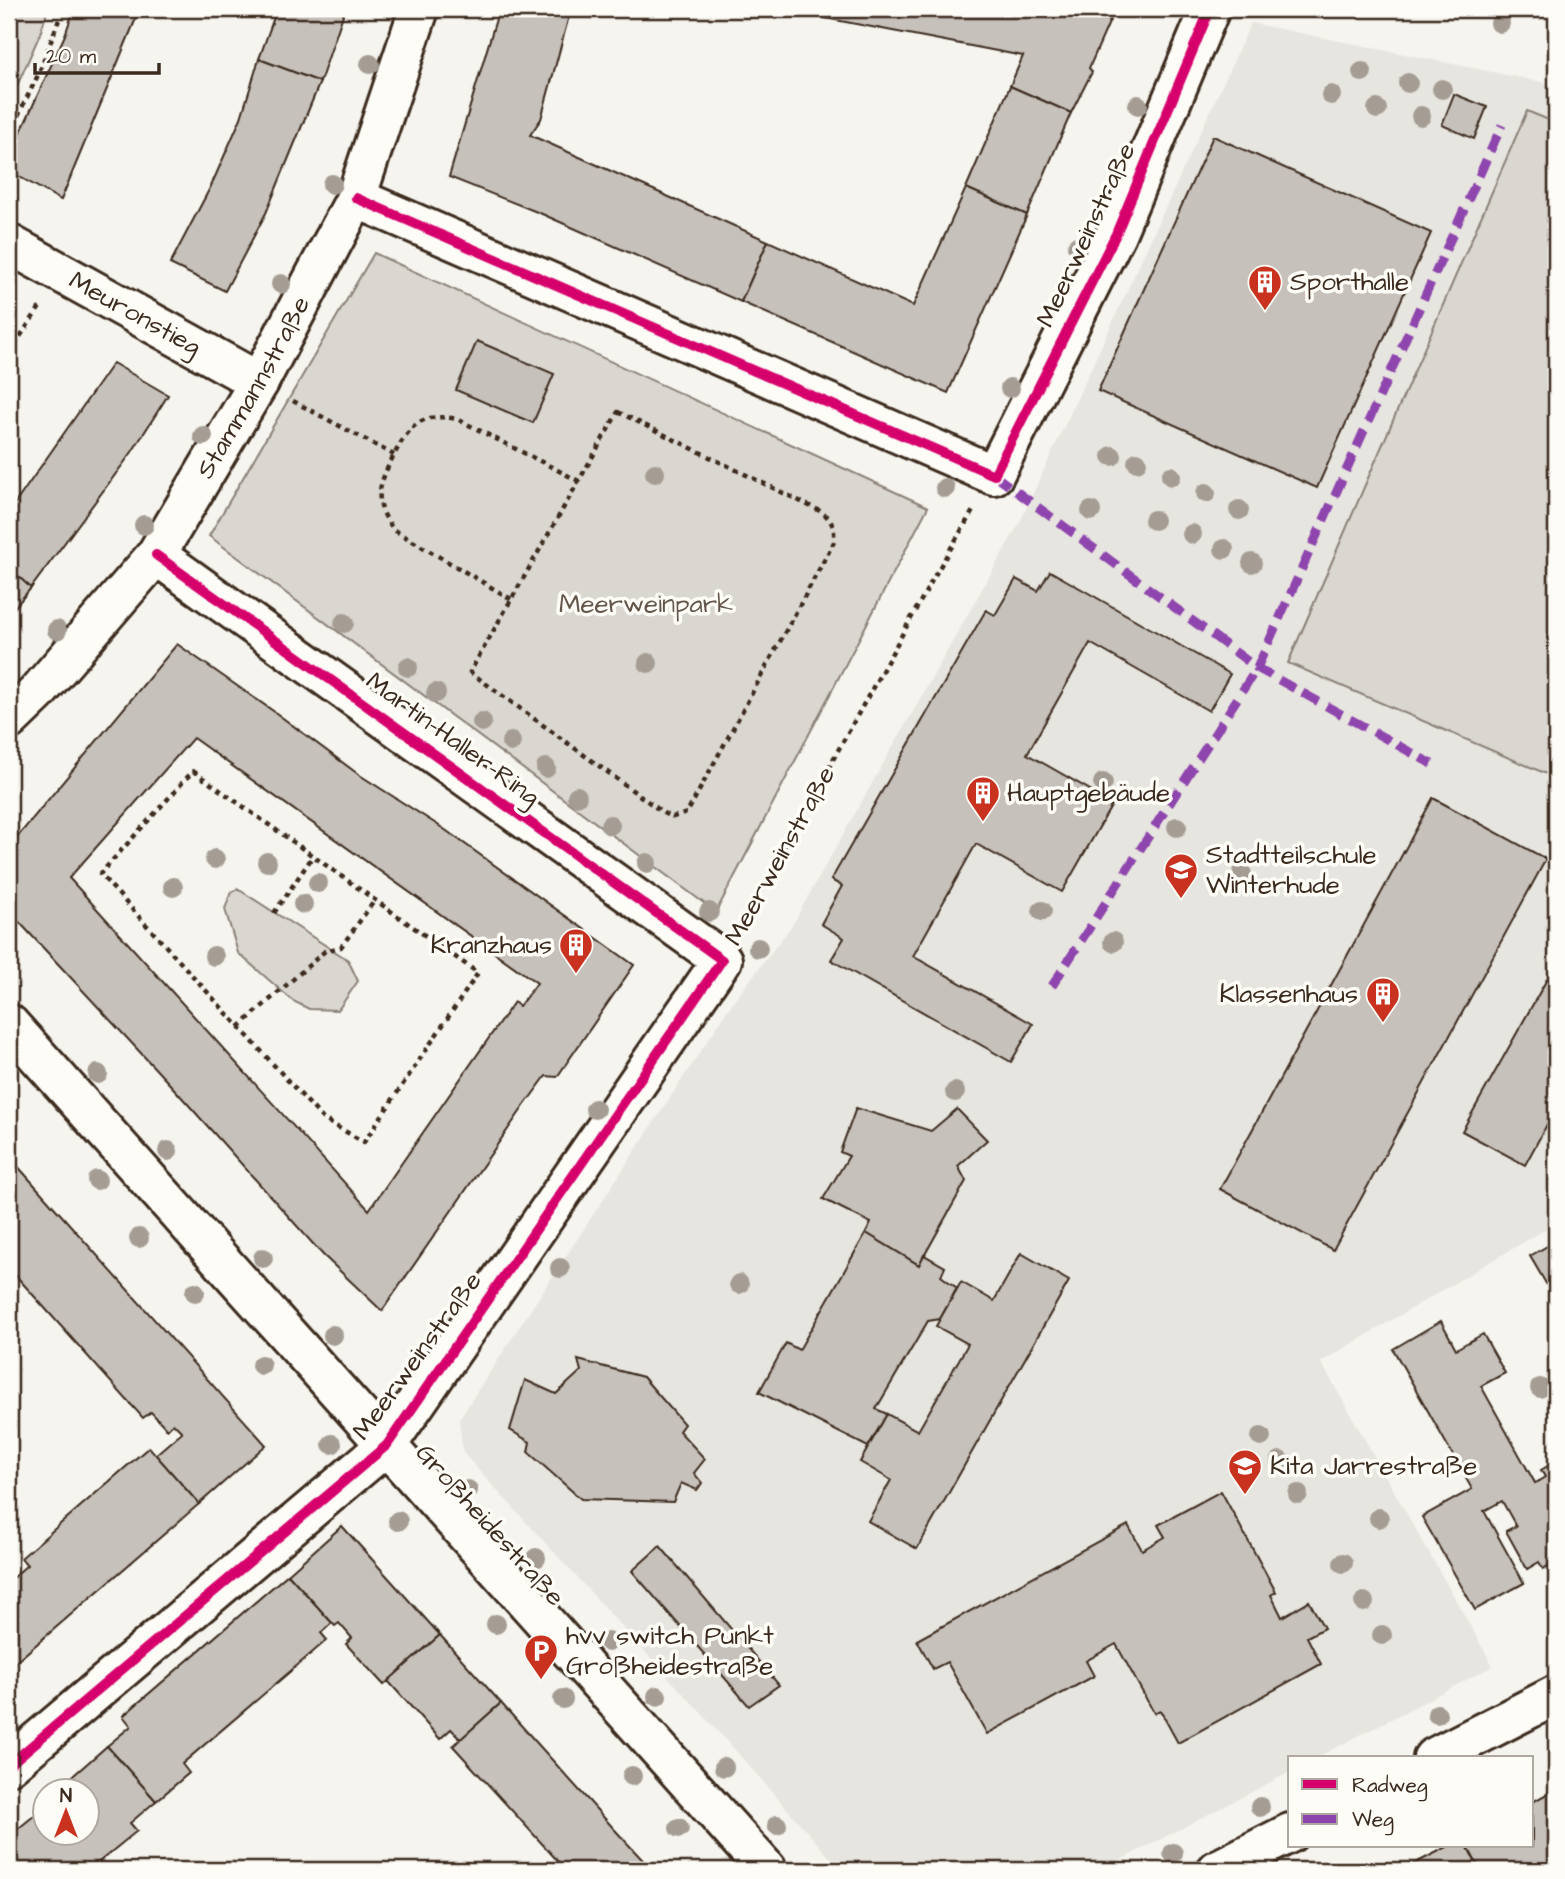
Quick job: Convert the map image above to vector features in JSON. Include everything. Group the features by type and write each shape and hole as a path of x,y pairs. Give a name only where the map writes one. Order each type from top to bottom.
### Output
{"street":[{"name":"Stammannstraße","path":"9,720 37,692 156,555 259,382 356,198 419,9"},
{"name":"Meerweinstraße","path":"994,475 1116,234 1210,9"},
{"path":"356,198 994,475"},
{"name":"Meuronstieg","path":"9,244 259,382"},
{"name":"Martin-Haller-Ring","path":"156,555 722,961"},
{"name":"Meerweinstraße","path":"9,1765 387,1445 722,961"},
{"name":"Großheidestraße","path":"9,1024 767,1870"},
{"path":"1437,1756 1556,1695"},
{"path":"1217,1870 1288,1833"}],"path":[{"path":"9,134 39,73 63,9"},
{"path":"9,353 63,275"},
{"path":"259,382 394,455"},
{"path":"618,412 820,511 829,518 835,529 834,542 687,813 673,817 665,814 470,672 579,481 618,412"},
{"path":"511,599 394,530 387,520 379,493 382,478 406,432 427,418 442,416 457,419 579,481"},
{"path":"193,771 375,900 478,973 364,1142 323,1119 100,874 193,771"},
{"path":"274,913 313,856"},
{"path":"239,1027 326,951 341,947 375,900"}],"shaded area":[{"name":"Stadtteilschule Winterhude","path":"1251,23 1556,85 1556,1223 1321,1362 1493,1666 1320,1756 1288,1756 1288,1773 1101,1870 841,1870 463,1453 459,1419 731,1005 793,924 1019,524"}],"green space":[{"path":"9,9 48,9 9,104"},
{"path":"1527,111 1556,123 1556,778 1288,663"},
{"name":"Meerweinpark","path":"374,253 928,507 716,912 209,536"},
{"path":"238,889 348,960 358,981 338,1010 309,1009 293,1001 238,953 225,909 231,892"}],"building":[{"path":"74,9 116,9 137,16 61,200 9,171 9,158 65,35"},
{"path":"116,9 139,9 137,16"},
{"path":"277,9 345,9 320,82 259,59"},
{"path":"499,9 535,9 569,16 541,119 530,135 768,241 741,302 542,214 449,177"},
{"path":"535,9 571,9 569,16"},
{"path":"778,9 1115,9 1089,68 1092,72 1071,113 1010,86 1023,56"},
{"path":"259,59 320,82 266,213 225,291 170,264 211,186 241,118"},
{"path":"1010,86 1071,113 1027,215 966,188"},
{"path":"1454,94 1487,107 1474,139 1442,125"},
{"name":"Sporthalle","path":"1213,136 1431,233 1317,488 1098,391"},
{"path":"966,188 1027,215 948,393 741,302 768,241 913,306"},
{"path":"477,341 554,374 533,423 456,390"},
{"path":"113,363 168,395 132,452 31,588 9,568 9,512"},
{"path":"9,568 31,588 9,614"},
{"name":"Hauptgebäude","path":"1050,571 1230,674 1209,711 1090,643 1027,754 1113,803 1062,892 976,844 913,956 1033,1024 1011,1062 831,960 844,938 821,924 842,886 831,880 986,610 995,615 1016,579 1038,591"},
{"name":"Kranzhaus","path":"177,644 358,774 444,829 634,965 557,1077 546,1076 524,1106 382,1311 323,1255 9,911 9,847","holes":["193,738 537,983 519,1006 514,1002 369,1210 69,878"]},
{"name":"Klassenhaus","path":"1433,798 1546,859 1333,1250 1220,1189"},
{"path":"1551,972 1556,975 1556,1108 1525,1165 1462,1131"},
{"path":"856,1108 931,1131 957,1109 987,1140 958,1166 966,1181 919,1265 866,1233 871,1223 823,1199 849,1156 840,1152"},
{"path":"14,1162 266,1445 199,1504 155,1455 182,1432 173,1423 167,1429 151,1412 143,1418 9,1268 9,1166"},
{"path":"866,1233 919,1265 924,1255 945,1267 941,1276 957,1288 940,1319 928,1321 876,1409 887,1414 868,1447 759,1392 786,1343 799,1350"},
{"path":"1556,1241 1556,1283 1548,1287 1530,1256"},
{"path":"1021,1253 1069,1281 917,1549 868,1521 891,1480 860,1462 887,1414 918,1431 968,1344 936,1326 961,1282 994,1301"},
{"path":"1441,1321 1456,1349 1483,1334 1505,1373 1481,1386 1535,1483 1545,1477 1541,1470 1556,1461 1556,1561 1543,1569 1539,1562 1527,1569 1506,1531 1516,1526 1502,1501 1484,1511 1524,1583 1475,1610 1422,1517 1472,1489 1393,1349"},
{"path":"578,1360 643,1377 684,1424 679,1431 705,1459 694,1473 702,1483 697,1490 681,1483 673,1502 581,1499 528,1452 530,1442 510,1430 525,1380 556,1394 581,1371"},
{"path":"149,1447 199,1504 9,1668 9,1581 27,1565 21,1558"},
{"path":"1221,1491 1276,1592 1271,1595 1282,1617 1309,1601 1324,1628 1307,1637 1321,1664 1178,1743 1160,1710 1154,1713 1116,1644 1086,1661 1094,1676 987,1734 947,1662 933,1669 917,1640 1128,1525 1142,1550 1165,1537 1158,1525"},
{"path":"342,1526 440,1635 384,1685 346,1644 352,1638 339,1623 335,1626 332,1623 288,1574"},
{"path":"660,1546 779,1685 749,1706 632,1571"},
{"path":"288,1574 332,1623 321,1633 327,1640 182,1764 189,1773 156,1801 107,1746 131,1726 123,1716"},
{"path":"440,1635 501,1703 461,1739 451,1729 440,1739 388,1681"},
{"path":"501,1703 652,1870 566,1870 453,1746"},
{"path":"107,1746 156,1801 130,1823 137,1831 89,1870 9,1870 9,1836 32,1817 32,1848 102,1848 102,1778 71,1778"},
{"path":"1556,1789 1556,1870 1480,1870 1468,1848 1534,1848 1534,1801"},
{"path":"1445,1848 1468,1848 1480,1870 1402,1870"}],"marked path":[{"path":"1052,986 1257,668 1502,125"},
{"path":"994,475 1257,668 1432,764"}],"cycle path":[{"path":"356,198 994,475 1116,234 1210,9"},
{"path":"9,1765 387,1445 722,960 156,555"}],"place":[{"name":"Sporthalle","path":"1265,312"},
{"name":"Hauptgebäude","path":"983,823"},
{"name":"Stadtteilschule Winterhude","path":"1181,900"},
{"name":"Kranzhaus","path":"576,975"},
{"name":"Klassenhaus","path":"1383,1024"},
{"name":"Kita Jarrestraße","path":"1245,1496"},
{"name":"hvv switch Punkt Großheidestraße","path":"541,1681"}]}
